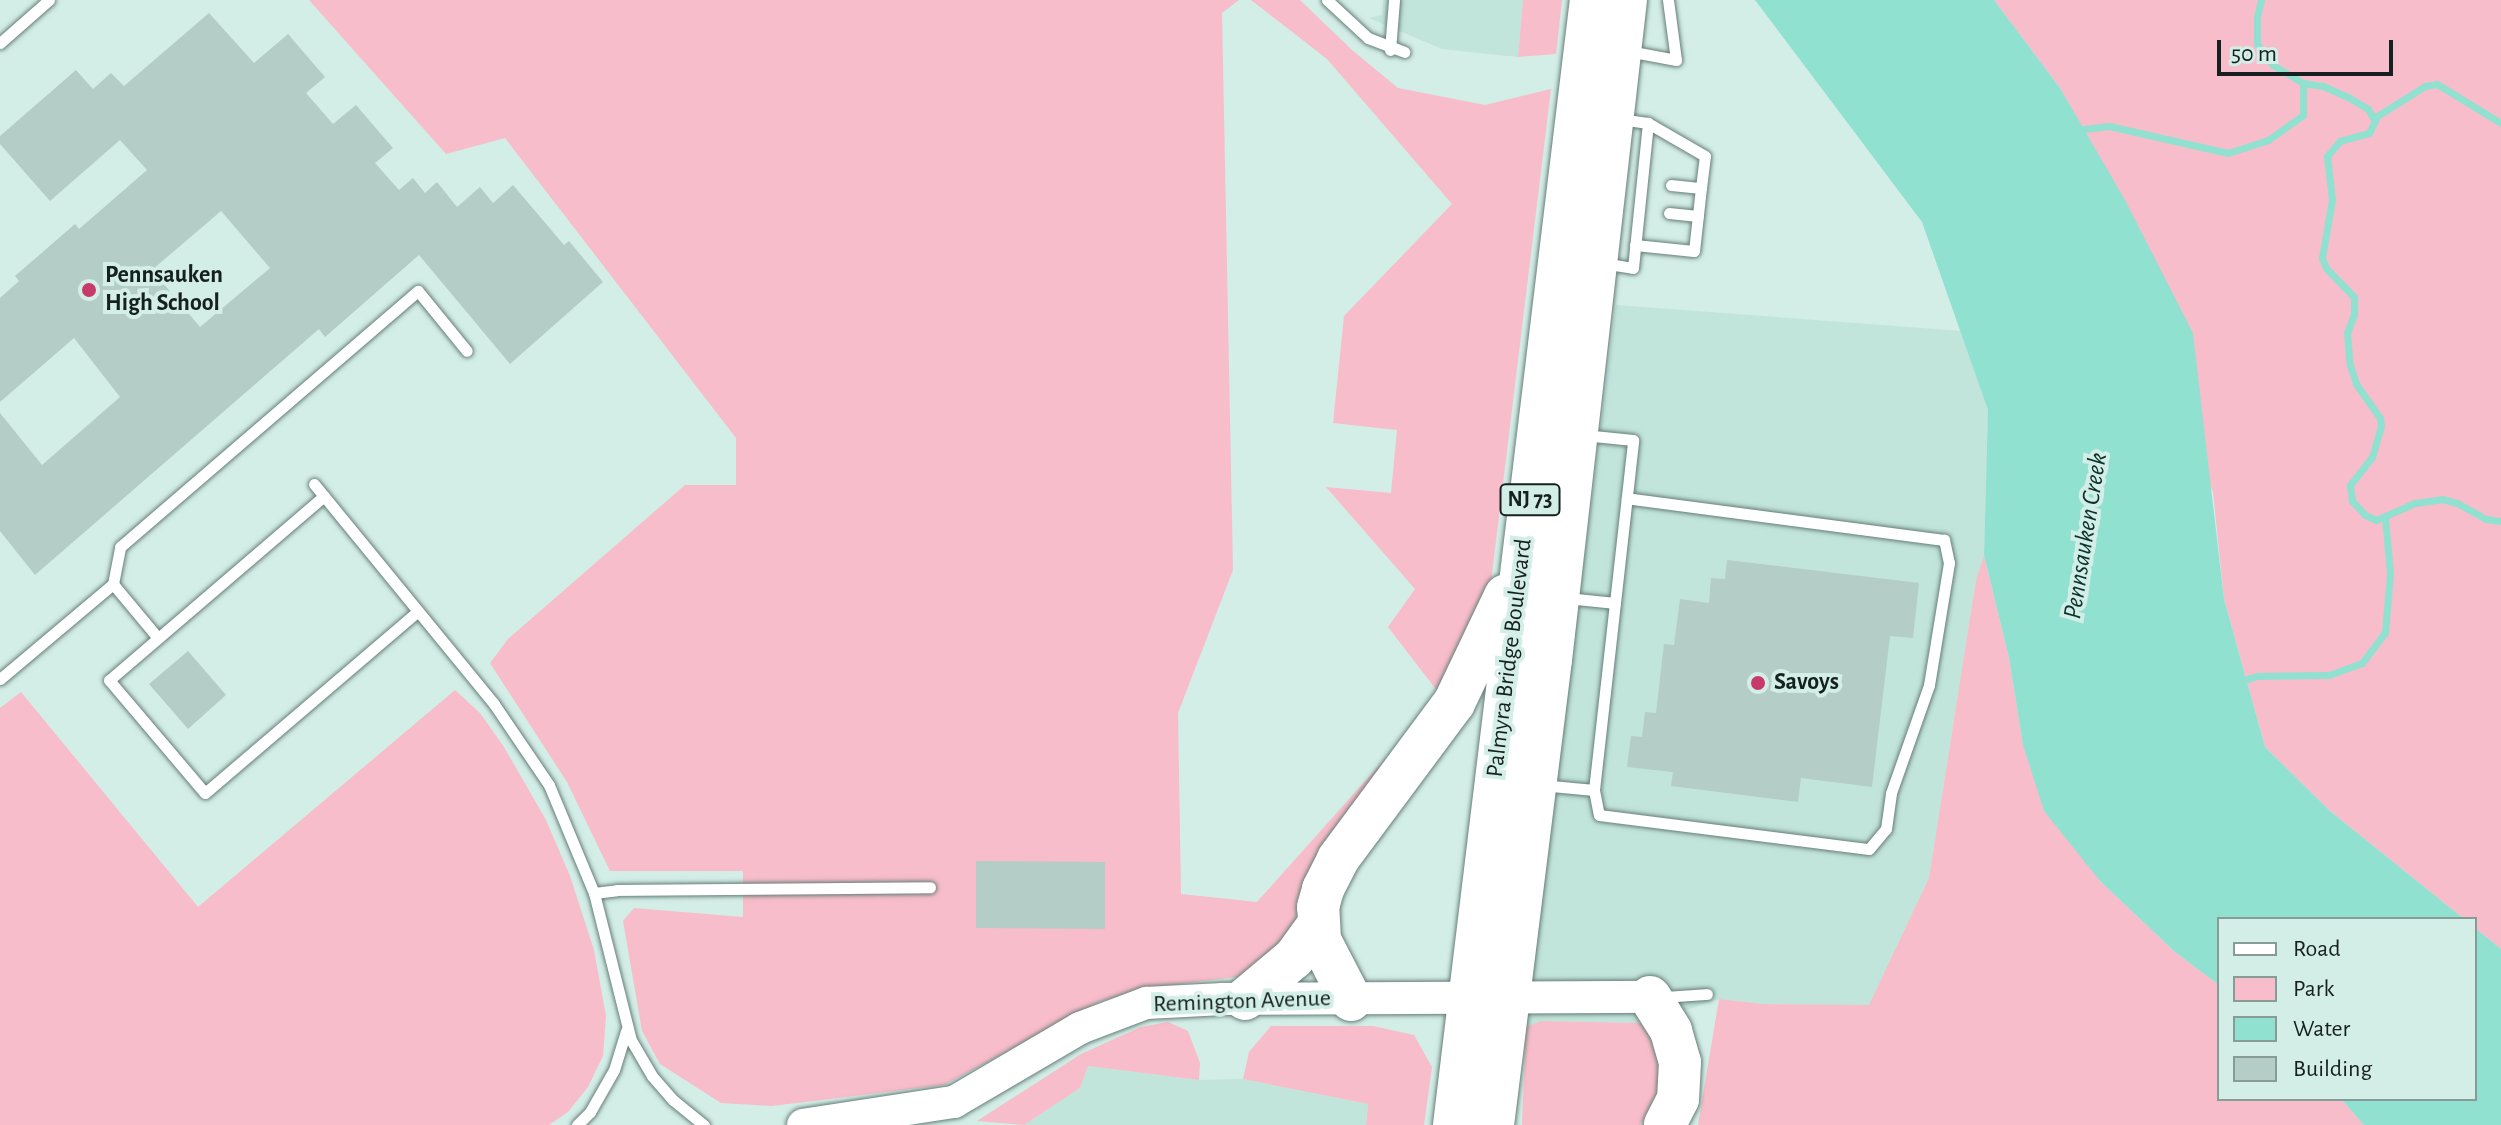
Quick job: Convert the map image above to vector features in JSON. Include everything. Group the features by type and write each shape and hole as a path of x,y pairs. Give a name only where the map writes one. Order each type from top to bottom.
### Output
{"highway":[{"name":"Palmyra Bridge Boulevard","path":"1454,1125 1591,0"},
{"name":"Palmyra Bridge Boulevard","path":"1493,1125 1537,785 1594,262 1630,121 1620,50 1626,0"},
{"path":"1351,1000 1326,956 1318,925 1318,907 1330,874 1438,727 1468,679 1523,555"},
{"path":"1245,999 1294,958 1318,925"},
{"path":"1650,997 1671,1031 1680,1062 1678,1099 1665,1125"}],"street":[{"name":"Remington Avenue","path":"803,1125 954,1102 1080,1028 1146,1003 1245,999 1650,997"}],"lane":[{"path":"0,43 49,0"},
{"path":"1327,0 1368,38 1390,50 1404,52"},
{"path":"1390,50 1394,0"},
{"path":"1620,50 1676,60 1668,0"},
{"path":"1594,262 1633,268 1644,182 1630,121"},
{"path":"1630,121 1705,156 1694,251 1635,245"},
{"path":"1671,185 1701,188"},
{"path":"1669,213 1698,216"},
{"path":"0,679 113,584 120,547 418,291 467,351"},
{"path":"1576,434 1633,440 1594,790 1599,815 1869,849 1886,829 1891,793 1929,685 1949,563 1944,540 1627,498"},
{"path":"314,484 494,704 543,775 574,838 594,893 616,970 627,1027 652,1076 673,1100 704,1125"},
{"path":"324,496 109,680 205,793 418,611"},
{"path":"113,584 158,638"},
{"path":"1558,597 1615,603"},
{"path":"1537,785 1594,790"},
{"path":"594,893 617,890 930,887"},
{"name":"Remington Avenue","path":"1650,997 1707,994"},
{"path":"577,1125 590,1112 614,1070 622,1052 627,1027"}],"shaded area":[{"path":"1383,0 1523,0 1518,57 1442,49 1369,18 1382,15"},
{"path":"1616,305 1961,331 1988,410 1984,555 1976,580 1929,878 1869,1006 1763,1004 1719,999 1646,1023 1541,1021 1526,1027"},
{"path":"1088,1066 1199,1080 1243,1079 1368,1104 1366,1125 1024,1125 1080,1088"}],"green space":[{"path":"309,0 1239,0 1222,13 1233,570 1178,713 1181,894 1257,902 1392,751 1399,755 1300,926 1244,976 1147,988 1101,1001 944,1085 772,1106 721,1103 660,1064 642,1031 623,921 634,908 743,917 743,871 610,871 567,782 490,663 508,639 685,485 736,485 736,438 505,138 446,154"},
{"path":"1251,0 1300,0 1352,50 1398,88 1485,105 1551,89 1491,582 1438,692 1388,627 1415,589 1326,487 1391,493 1397,430 1333,423 1344,316 1452,204 1327,59"},
{"path":"1523,0 1562,0 1556,54 1518,57"},
{"path":"1994,0 2501,0 2501,949 2477,930 2477,917 2462,917 2330,811 2265,747 2224,599 2213,492 2060,88"},
{"path":"1984,555 2009,658 2023,745 2100,881 2175,952 2217,984 2217,1101 2343,1101 2364,1125 1698,1125 1719,999 1763,1004 1869,1005 1929,878 1976,580"},
{"path":"455,690 480,713 504,747 546,820 570,876 594,950 606,1016 603,1056 588,1087 568,1112 549,1125 0,1125 0,708 21,692 198,907"},
{"path":"1541,1021 1646,1023 1663,1056 1659,1100 1640,1125 1522,1125 1526,1027"},
{"path":"1168,1022 1188,1031 1200,1063 1199,1080 1088,1066 1080,1088 1024,1125 977,1121 1081,1054 1141,1027"},
{"path":"1271,1026 1373,1026 1414,1035 1432,1067 1424,1125 1366,1125 1368,1104 1243,1079 1249,1052"}],"water":[{"name":"Pennsauken Creek","path":"1755,0 1994,0 2060,88 2125,200 2193,333 2224,599 2265,747 2330,811 2462,917 2217,917 2217,984 2175,952 2100,881 2044,811 2023,745 2009,658 1984,555 1988,410 1922,222"},
{"path":"2477,930 2501,949 2501,1125 2364,1125 2343,1101 2477,1101"}],"building":[{"name":"Pennsauken High School","path":"209,13 254,63 288,34 325,77 306,93 333,124 356,105 393,148 375,163 399,190 413,178 425,193 437,182 457,207 480,187 493,203 513,185 564,245 569,241 603,282 510,364 419,255 325,337 319,329 35,575 0,531 0,413 42,465 120,397 74,338 0,402 0,298 19,281 15,276 75,224 79,229 147,170 120,140 50,201 0,144 0,136 76,70 93,89 111,73 124,86","holes":["221,211 270,268 200,327 152,270"]},
{"path":"1727,560 1919,583 1913,638 1890,636 1872,787 1801,778 1798,802 1671,786 1673,772 1627,767 1631,736 1642,737 1645,712 1656,713 1664,644 1674,645 1680,599 1709,603 1711,578 1725,579"},
{"path":"188,651 226,695 188,729 149,684"},
{"path":"976,861 1105,862 1105,929 976,928"}],"waterway":[{"path":"2261,0 2257,17 2257,44 2273,65 2303,83 2323,86 2348,97 2368,109 2375,121 2369,133 2340,141 2327,156 2332,200 2322,258 2326,268 2354,297 2354,314 2347,333 2350,365 2356,384 2380,418 2381,426 2372,457 2350,485 2352,501 2365,515 2376,520 2415,503 2442,499 2457,503 2486,519 2501,521"},
{"path":"2076,130 2109,126 2228,153 2268,140 2303,115 2303,83"},
{"path":"2374,118 2425,86 2437,84 2501,123"},
{"path":"2238,682 2257,676 2329,675 2362,663 2385,633 2390,573 2385,518"}],"place":[{"name":"Pennsauken High School","path":"89,290"},
{"name":"Savoys","path":"1758,683"}]}
